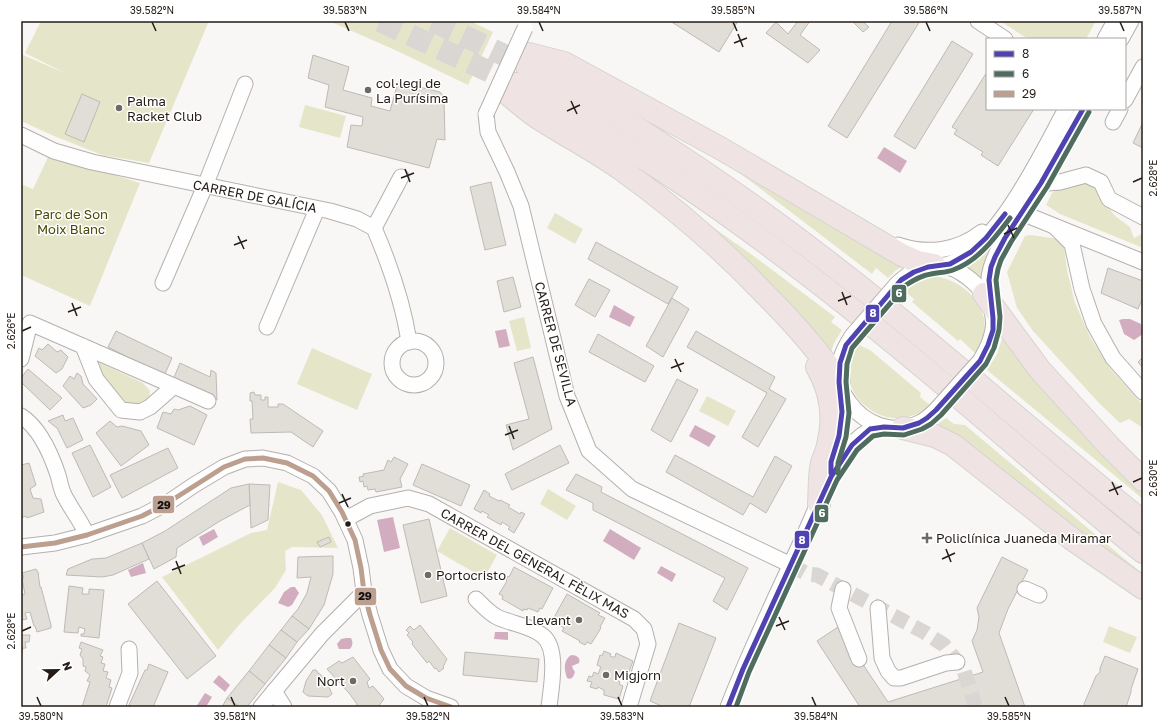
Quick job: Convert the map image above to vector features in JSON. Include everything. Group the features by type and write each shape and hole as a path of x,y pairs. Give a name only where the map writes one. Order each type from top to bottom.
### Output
{"highway":[{"path":"937,266 918,262 902,256 720,148 571,66 564,63 528,60 693,164 786,231 898,317 1143,522"},
{"path":"840,385 829,367 809,341 756,284 709,240 651,191 596,153 541,120 512,90 573,115 672,176 761,238 885,336 1143,552"},
{"path":"756,284 806,349 822,375 828,391 831,411 831,428 828,446 822,464 819,504"},
{"path":"989,303 1040,370 1100,437 1143,480"},
{"path":"893,428 935,436 960,450 1072,539 1143,588"}],"street":[{"path":"978,21 1004,38"},
{"path":"1106,38 1115,21"},
{"path":"1122,38 1131,21"},
{"name":"CARRER DE SEVILLA","path":"528,25 486,114 488,132 521,206 567,396 590,451 632,489 791,565"},
{"path":"1126,98 1143,67"},
{"path":"163,283 205,186 245,84"},
{"path":"831,477 831,462 839,436 842,412 839,367 842,354 852,336 897,284 914,272 950,264 956,261 978,246 986,238 1005,213 1024,183 1065,110"},
{"path":"1048,180 1043,166 1065,126 1066,110"},
{"path":"728,707 743,668 831,477 852,445 858,438 870,429 893,428 919,423 927,418 980,361 989,344 993,327 988,288 991,267 1001,246 1035,193 1048,180 1083,110"},
{"name":"CARRER DE GALÍCIA","path":"21,135 54,151 92,162 330,211 357,219 374,228"},
{"path":"1048,180 1060,182 1086,175 1101,182 1108,199 1143,217"},
{"path":"401,177 374,228 387,258 405,315 409,342"},
{"path":"266,326 317,209"},
{"path":"844,222 856,223 904,247 918,250 938,250 950,249 969,241 1005,213"},
{"path":"1022,213 1143,262"},
{"path":"1055,227 1072,244 1082,289 1094,324 1113,358 1143,392"},
{"path":"937,266 948,268 965,276 979,288 989,303"},
{"path":"21,359 30,323 208,402"},
{"path":"83,346 96,379 121,410 140,412 150,407 174,386"},
{"path":"840,385 849,402 860,416 873,423 893,428"},
{"path":"21,416 26,419 42,438 58,474 64,495 80,520 87,535"},
{"path":"831,477 868,442 883,436 906,435 930,441 945,448 997,487 1022,500"},
{"path":"21,546 54,543 87,535 142,516 169,502 224,467 245,459 263,458 288,463 314,476 328,492 346,519 354,540 361,568 364,592 381,650 390,669 406,686 426,698 451,707"},
{"name":"CARRER DEL GENERAL FÈLIX MAS","path":"346,519 370,506 408,498 429,504 634,619 644,629 648,644 629,707"},
{"path":"1025,588 1039,595"},
{"path":"843,590 839,608 859,659"},
{"path":"261,707 322,634 364,592"},
{"path":"476,600 496,617 531,629 544,636 551,650 553,675 549,707"},
{"path":"878,608 882,658 888,671 894,678 901,678 946,663 957,662"},
{"path":"117,707 130,674 129,648"},
{"path":"274,691 284,707"}],"green space":[{"name":"Palma Racket Club","path":"41,21 209,21 149,163 102,155 21,121 21,61 23,55 67,74 25,53"},
{"path":"329,21 470,21 493,32 468,85 395,50"},
{"path":"1000,21 1096,21 1087,38 1026,38"},
{"path":"305,105 346,116 340,138 299,127"},
{"name":"Parc de Son Moix Blanc","path":"49,155 140,183 90,306 21,275 21,184 33,189"},
{"path":"724,161 907,263 888,278 876,268 872,274"},
{"path":"1088,181 1100,191 1106,204 1115,216 1130,227 1134,238 1143,233 1143,248 1060,214 1046,205 1052,193 1063,185"},
{"path":"681,205 751,254 835,317 831,322 842,330 834,343 831,352"},
{"path":"1015,207 981,284 958,266"},
{"path":"555,213 583,229 575,244 547,228"},
{"path":"1031,235 1059,239 1064,247 1067,270 1075,303 1090,337 1109,367 1143,405 1143,428 1129,419 1120,423 1099,403 1033,331 1017,308 1007,272 1025,236"},
{"path":"932,276 946,279 958,285 969,293 978,303 983,314 985,327 982,340 975,353 960,339 958,341 912,302 914,299 903,290 916,280"},
{"path":"524,317 531,348 517,351 509,321"},
{"path":"1005,338 1143,490 1143,499 987,370 997,354 1002,339"},
{"path":"857,343 870,350 921,393 920,397 930,405 913,415 896,418 880,415 865,406 855,393 849,378 849,360"},
{"path":"312,348 372,374 357,410 297,384"},
{"path":"89,358 143,383 150,391 148,405 122,408"},
{"path":"707,396 736,411 728,426 699,411"},
{"path":"946,418 954,424 965,425 1139,571 1140,575 931,429"},
{"path":"278,482 301,490 322,515 338,548 292,547 285,551 286,570 275,588 239,625 218,650 162,577 251,533 267,530"},
{"path":"548,489 576,506 567,520 540,504"},
{"path":"450,528 497,555 484,578 437,551"},
{"path":"1109,626 1137,637 1130,653 1103,642"}],"shaded area":[{"path":"884,147 907,161 900,173 877,158"},
{"path":"614,305 635,317 630,327 609,317"},
{"path":"1130,319 1141,324 1143,334 1134,340 1124,334 1119,320"},
{"path":"506,329 510,346 499,348 495,331"},
{"path":"695,425 716,436 709,447 689,436"},
{"path":"393,517 400,548 384,552 377,520"},
{"path":"214,529 218,537 203,546 199,537"},
{"path":"610,529 641,548 634,560 603,541"},
{"path":"143,563 146,573 131,577 128,570"},
{"path":"661,566 676,574 672,582 657,573"},
{"path":"291,587 295,587 299,593 292,605 288,607 278,603 284,592"},
{"path":"495,632 508,632 508,640 494,639"},
{"path":"351,638 351,648 339,649 337,644 341,639"},
{"path":"571,655 578,657 579,663 572,666 575,672 573,677 570,679 567,678 565,663"},
{"path":"219,675 230,685 225,692 213,682"},
{"path":"205,693 212,697 206,707 196,707"}],"building":[{"path":"670,21 738,21 719,52"},
{"path":"798,21 810,21 800,35 820,50 808,63 766,33 776,22 788,34"},
{"path":"852,21 862,21 869,27 863,32"},
{"path":"892,21 920,21 847,138 828,126"},
{"path":"952,41 973,54 915,149 894,136"},
{"path":"313,55 349,67 343,90 372,98 371,106 390,111 398,82 440,92 444,97 445,140 437,139 429,168 347,147 351,125 362,126 363,117 325,107 329,85 308,78"},
{"path":"986,74 986,110 1033,110 998,166 981,155 983,152 954,134 957,130 952,127"},
{"name":"Palma Racket Club","path":"82,94 100,102 84,142 65,134"},
{"path":"1143,122 1143,148 1133,143"},
{"path":"491,182 506,245 485,250 470,187"},
{"path":"596,242 678,287 668,304 588,259"},
{"path":"1108,268 1143,281 1143,297 1138,309 1101,293"},
{"path":"513,277 521,307 504,312 497,281"},
{"path":"589,279 610,290 595,317 575,305"},
{"path":"672,298 689,309 663,357 646,346"},
{"path":"116,331 172,358 164,376 108,347"},
{"path":"696,331 775,377 769,389 786,399 758,447 742,437 767,393 687,347"},
{"path":"598,334 654,366 645,382 589,352"},
{"path":"48,344 57,352 61,350 68,357 62,369 56,373 35,356 39,348 42,350"},
{"path":"533,357 552,429 513,450 506,425 529,419 514,363"},
{"path":"1143,357 1143,368 1138,362"},
{"path":"180,363 210,377 211,370 216,373 217,400 173,380"},
{"path":"28,369 62,398 50,410 21,382 21,378"},
{"path":"77,373 81,376 83,384 97,399 91,405 83,408 63,386 70,376 74,379"},
{"path":"677,379 698,390 671,442 651,430"},
{"path":"254,392 255,395 261,395 261,400 265,400 265,397 268,397 268,407 278,407 278,404 283,404 323,431 313,447 291,432 251,433 250,419 253,419 250,393"},
{"path":"190,406 207,415 194,445 157,428 163,412 171,414 174,409 178,410"},
{"path":"63,415 65,421 73,418 83,440 67,448 57,428 48,421"},
{"path":"110,421 117,427 122,426 141,431 149,445 121,466 96,433"},
{"path":"90,445 111,487 93,497 72,453"},
{"path":"560,445 569,463 512,490 505,474"},
{"path":"168,448 178,468 122,498 110,475"},
{"path":"675,455 753,497 775,456 792,466 766,513 750,503 743,515 666,472"},
{"path":"394,457 408,464 400,479 402,487 376,492 375,489 368,490 367,486 364,487 363,481 360,482 359,477 364,476 363,474 384,470 388,460 391,462"},
{"path":"29,463 36,485 30,489 33,498 41,499 44,512 27,518 26,516 21,518 21,465"},
{"path":"422,464 470,485 461,506 413,485"},
{"path":"576,474 602,487 601,492 748,568 727,610 713,601 725,578 593,510 593,503 566,490"},
{"path":"249,484 270,485 268,520 251,528"},
{"path":"249,484 250,505 220,521 177,548 176,557 154,569 142,543 165,531 231,488"},
{"path":"484,490 490,494 489,496 510,505 508,507 520,514 521,512 525,514 514,533 508,529 510,527 502,522 501,525 487,517 489,515 474,509"},
{"name":"Portocristo","path":"429,519 447,596 421,603 403,525"},
{"path":"329,537 331,542 320,547 317,542"},
{"path":"142,543 149,559 113,575 102,577 66,575 68,569 92,559 106,558"},
{"path":"333,556 333,574 324,605 309,629 292,616 298,609 307,593 311,577 297,578 298,557"},
{"path":"1002,557 1028,570 1008,609 999,633 1025,707 860,707 817,641 838,627 888,702 983,672 972,641 977,630 979,617 977,608"},
{"path":"514,567 553,588 542,609 540,608 538,612 528,608 527,610 524,609 523,611 502,599 503,596 499,594"},
{"path":"36,569 51,625 51,628 37,632 30,612 25,613 27,619 21,620 21,595 25,594 22,579 24,578 22,573"},
{"path":"157,581 216,656 187,679 128,604"},
{"path":"69,586 83,588 82,594 89,594 89,589 104,590 99,638 81,636 81,634 84,634 85,629 79,627 78,633 64,632"},
{"name":"Llevant","path":"567,594 600,613 598,615 605,618 600,627 601,628 591,644 587,642 585,645 579,642 580,641 562,631 564,628 552,621"},
{"path":"292,616 309,629 297,642 281,630"},
{"path":"679,623 716,638 689,707 664,707 650,701"},
{"path":"420,625 447,659 443,667 444,668 439,672 429,661 427,663 407,635 409,633 406,630 410,626 414,630"},
{"path":"281,630 297,642 286,658 269,645"},
{"path":"21,635 30,635 29,642 25,642 26,648 23,648 21,656"},
{"path":"81,642 103,650 100,656 103,657 101,663 105,664 103,671 108,672 106,678 111,680 109,687 112,688 106,707 82,707 90,682 87,681 90,675 85,671 86,667 83,666 83,659 80,655 82,649 79,648"},
{"path":"269,645 286,658 265,684 249,671"},
{"name":"Migjorn","path":"604,651 611,654 610,656 612,657 615,657 616,653 633,661 628,674 624,672 623,675 620,674 617,680 620,682 619,684 623,686 619,699 604,695 604,690 598,687 597,689 590,687 592,682 587,681 589,676 592,677 594,672 598,674 601,667 597,665 600,655 602,656"},
{"path":"465,652 539,659 537,682 463,675"},
{"path":"1105,656 1138,669 1126,707 1085,707 1084,704 1096,676 1100,672"},
{"name":"Nort","path":"353,657 370,679 367,682 369,688 373,686 384,699 378,707 356,707 357,704 349,693 327,669 339,661 342,663"},
{"path":"149,664 168,672 153,707 132,707 129,705"},
{"path":"313,670 316,670 320,674 329,687 332,694 328,697 308,696 303,692 306,681"},
{"path":"249,671 265,684 247,707 240,707 227,698"},
{"path":"227,698 240,707 222,707"}],"tunnel":[{"path":"380,21 516,84"},
{"path":"433,21 527,66"},
{"path":"791,565 807,574 817,575 924,632 944,645 964,671 975,707"}],"transit line":[{"name":"8","path":"728,707 743,669 831,477 852,445 870,429 884,427 903,428 919,423 927,418 980,361 993,330 989,280 991,267 995,257 1005,238 1041,183 1082,110"},
{"name":"6","path":"736,707 749,672 837,480 857,450 873,436 884,434 904,435 922,429 931,424 941,415 986,364 994,348 999,330 1000,317 996,280 1001,260 1047,187 1089,112"},
{"name":"8","path":"831,473 831,462 839,436 842,412 839,382 840,363 846,345 901,280 914,272 928,267 950,264 971,252 986,238 1005,214"},
{"name":"6","path":"838,473 838,463 846,437 849,413 846,382 847,364 852,348 906,285 921,277 934,273 950,271 970,261 985,248 1010,218"},
{"name":"29","path":"21,547 55,543 87,535 142,516 169,502 224,467 245,459 263,458 287,463 313,476 329,491 342,512 355,540 364,592 370,615 381,650 390,669 406,686 426,698 451,707"}],"place":[{"name":"col·legi de La Purísima","path":"368,90"},
{"name":"Palma Racket Club","path":"119,108"},
{"name":"Policlínica Juaneda Miramar","path":"927,538"},
{"name":"Portocristo","path":"428,575"},
{"name":"Llevant","path":"579,620"},
{"name":"Migjorn","path":"606,675"},
{"name":"Nort","path":"353,681"}]}
